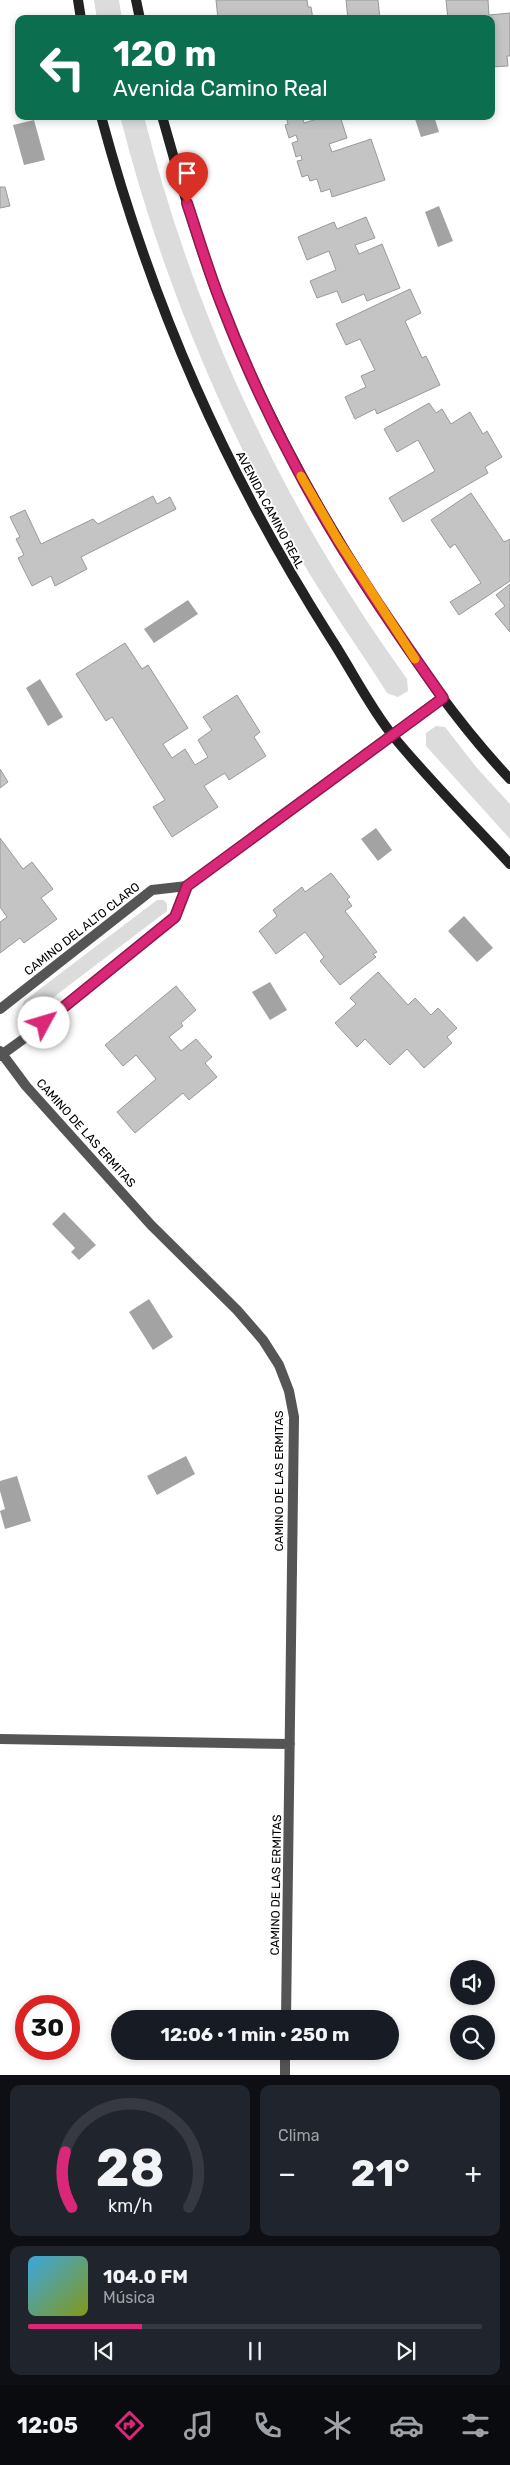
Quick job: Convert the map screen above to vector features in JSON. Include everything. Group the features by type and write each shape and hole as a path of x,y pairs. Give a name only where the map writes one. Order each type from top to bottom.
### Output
{"main road":[{"path":"78,0 80,15"},
{"path":"136,0 139,15"},
{"name":"AVENIDA CAMINO REAL","path":"102,120 120,184 146,264 188,374 234,471 294,579 392,735 510,864"},
{"path":"163,120 187,203 221,303 256,384 295,465 338,540 396,632 443,698 510,779"}],"street":[{"name":"CAMINO DEL ALTO CLARO","path":"0,1009 152,890 187,886 443,698"},
{"path":"1,1053 29,1035 175,917 187,886"},
{"name":"CAMINO DE LAS ERMITAS","path":"1,1053 26,1086 151,1225 237,1310 263,1340 279,1365 289,1391 294,1418 286,2010"},
{"path":"0,1739 290,1744"},
{"path":"285,2060 285,2075"}],"shaded area":[{"path":"94,0 119,0 121,15 96,15"},
{"path":"34,120 45,160 24,165 13,125"},
{"path":"121,120 145,120 161,180 181,243 229,367 257,428 319,545 360,611 407,679 408,691 398,697 387,693 320,591 270,504 243,451 218,397 173,287 136,174"},
{"path":"415,120 435,120 439,132 421,137"},
{"path":"439,206 453,241 438,247 425,212"},
{"path":"188,600 198,614 154,643 144,629"},
{"path":"40,679 63,717 48,726 26,688"},
{"path":"436,726 445,727 477,768 510,804 510,839 426,746 426,733"},
{"path":"376,828 392,850 378,861 361,839"},
{"path":"157,900 164,900 167,904 167,911 34,1012 26,1012 22,1007 24,1001"},
{"path":"464,916 493,948 477,962 448,931"},
{"path":"270,982 287,1010 270,1020 252,992"},
{"path":"64,1212 96,1245 79,1260 71,1252 75,1248 52,1224"},
{"path":"149,1299 173,1337 153,1350 129,1312"},
{"path":"186,1456 195,1474 157,1495 147,1476"},
{"path":"17,1476 31,1521 5,1529 0,1511 5,1509 0,1491 0,1481"}],"building":[{"path":"216,0 307,0 312,15 218,15"},
{"path":"346,0 378,0 380,15 348,15"},
{"path":"446,0 488,0 489,15 448,15"},
{"path":"510,13 510,56 507,56 508,66 495,67 495,15 489,15"},
{"path":"287,120 303,120 304,123 314,120 341,120 347,138 329,144 332,152 371,139 385,180 332,197 330,189 321,192 317,179 310,181 308,175 302,177 297,161 302,160 301,155 296,157 292,143 298,141 296,135 289,138 285,125 288,124"},
{"path":"0,187 5,187 10,206 0,208"},
{"path":"366,217 375,238 355,245 359,254 382,244 400,288 367,301 364,294 342,303 337,291 317,298 310,281 336,270 329,251 307,260 298,237 334,222 337,229"},
{"path":"410,289 421,313 405,321 422,358 426,356 440,385 377,414 375,409 355,419 345,397 366,387 361,376 375,370 360,339 346,345 336,324"},
{"path":"429,403 436,413 442,409 451,424 470,412 483,434 487,431 502,457 485,467 488,473 403,522 389,498 435,471 418,440 397,452 384,429"},
{"path":"471,493 504,542 510,539 510,581 459,615 450,602 481,583 455,544 450,548 431,520"},
{"path":"153,496 157,504 170,497 176,509 81,557 87,569 55,586 51,576 32,586 18,558 24,555 16,539 20,537 10,517 25,510 41,544 93,519 98,524"},
{"path":"510,584 510,632 495,614 505,606 496,595"},
{"path":"125,643 142,669 148,665 188,728 163,744 172,758 185,749 195,765 208,757 198,740 212,730 203,717 237,695 260,732 254,737 266,756 229,780 225,773 204,786 218,807 172,837 153,807 165,800 112,717 106,721 76,674"},
{"path":"0,769 8,782 0,788"},
{"path":"0,838 23,869 32,862 53,889 41,898 57,919 24,943 20,938 0,953 0,922 7,917 0,907"},
{"path":"331,873 350,897 347,899 352,906 345,911 377,952 373,954 376,957 340,985 320,961 324,957 305,932 276,954 259,931 277,916 273,910 302,887 305,892"},
{"path":"378,972 408,1005 415,998 431,1015 438,1008 457,1028 447,1037 452,1043 424,1068 407,1049 390,1065 365,1039 357,1047 335,1023 356,1004 350,998"},
{"path":"176,986 196,1010 181,1023 183,1026 169,1037 181,1051 196,1039 212,1057 205,1063 217,1077 189,1100 183,1093 135,1133 117,1112 156,1079 136,1055 123,1066 105,1045"}],"slow traffic":[{"path":"301,476 338,540 415,659"}],"route":[{"path":"44,1023 175,917 187,886 443,698 396,632 338,540 295,465 256,384 221,303 187,203"}]}
